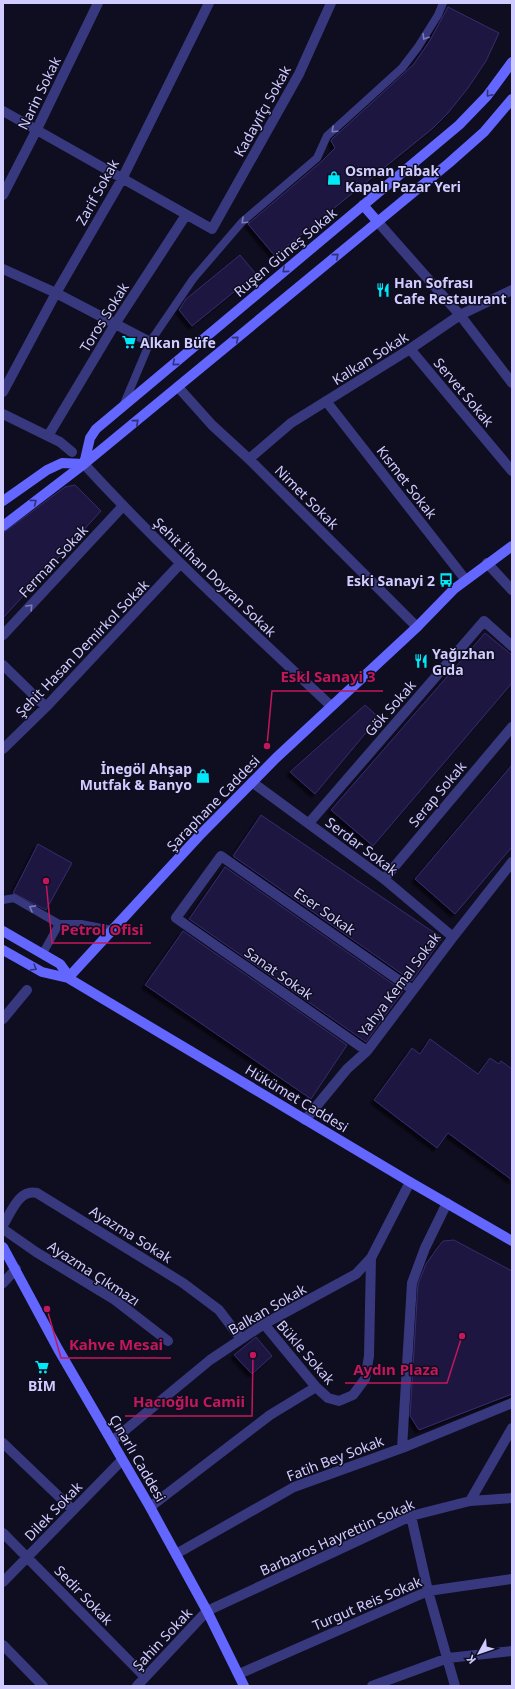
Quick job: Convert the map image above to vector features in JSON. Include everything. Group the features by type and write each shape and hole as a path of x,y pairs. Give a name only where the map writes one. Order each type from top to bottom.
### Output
{"street":[{"name":"Narin Sokak","path":"3,195 38,129 98,3"},
{"name":"Zarif Sokak","path":"3,392 56,293 122,179 209,3"},
{"name":"Kadayıfçı Sokak","path":"186,215 212,229 299,74 331,3"},
{"name":"Ruşen Güneş Sokak","path":"84,464 90,438 96,429 475,110 499,82 512,62"},
{"path":"3,526 84,464 449,163 484,132 512,99"},
{"path":"3,111 38,129 186,215"},
{"path":"363,205 460,315 512,384"},
{"name":"Toros Sokak","path":"48,436 115,324 186,215"},
{"path":"3,269 56,293 150,342"},
{"name":"Kalkan Sokak","path":"249,459 291,423 410,349 460,315 512,290"},
{"name":"Servet Sokak","path":"410,349 512,471"},
{"name":"Nimet Sokak","path":"178,387 212,425 249,459 417,627"},
{"name":"Kısmet Sokak","path":"326,401 465,579"},
{"path":"3,414 48,436 72,452"},
{"path":"3,501 47,470 62,463 84,464"},
{"name":"Şehit İlhan Doyran Sokak","path":"84,464 180,564 331,706"},
{"name":"Ferman Sokak","path":"3,635 123,506"},
{"name":"Şaraphane Caddesi","path":"68,978 252,782 331,706 417,627 465,579 512,546"},
{"path":"487,563 512,590"},
{"name":"Şehit Hasan Demirkol Sokak","path":"3,749 46,707 180,564"},
{"name":"Gök Sokak","path":"309,823 484,621 512,646"},
{"path":"3,665 46,707"},
{"name":"Serap Sokak","path":"384,879 512,727"},
{"name":"Serdar Sokak","path":"252,782 384,879 452,937"},
{"name":"Sanat Sokak","path":"221,856 176,918 367,1051"},
{"name":"Eser Sokak","path":"221,856 413,990"},
{"name":"Yahya Kemal Sokak","path":"305,1120 347,1069 367,1051 452,937 512,862"},
{"name":"Hükümet Caddesi","path":"3,931 60,964 68,978"},
{"name":"Hükümet Caddesi","path":"3,950 42,972 68,978 305,1120 512,1241"},
{"path":"3,1019 27,990"},
{"name":"Balkan Sokak","path":"112,1441 210,1360 264,1324 356,1274 371,1258 410,1182"},
{"name":"Ayazma Sokak","path":"3,1225 24,1194 30,1192 38,1193 183,1282 218,1310 242,1339"},
{"path":"402,1448 412,1283 425,1248 447,1203"},
{"name":"Ayazma Çıkmazı","path":"3,1229 36,1252 115,1300 168,1341"},
{"name":"Çınarlı Caddesi","path":"3,1246 58,1349 176,1554 207,1611 244,1686"},
{"name":"Bükle Sokak","path":"264,1324 316,1387 328,1398 339,1401 353,1395 366,1378 369,1356 371,1258"},
{"path":"3,1283 16,1269"},
{"path":"150,1507 270,1415 316,1387"},
{"name":"Fatih Bey Sokak","path":"176,1554 294,1488 402,1448 512,1403"},
{"path":"470,1501 512,1428"},
{"path":"3,1443 73,1510"},
{"name":"Dilek Sokak","path":"3,1582 122,1460"},
{"name":"Barbaros Hayrettin Sokak","path":"207,1611 411,1516 470,1501 512,1498"},
{"path":"411,1516 428,1591 448,1658 454,1686"},
{"name":"Sedir Sokak","path":"3,1533 145,1677"},
{"name":"Turgut Reis Sokak","path":"238,1674 428,1591 512,1579"},
{"name":"Şahin Sokak","path":"137,1686 207,1611"},
{"path":"3,1645 43,1686"},
{"path":"372,1686 448,1658 512,1651"}],"lane":[{"path":"122,406 150,342 193,279 242,222 317,158 327,136 402,68 422,41 438,15 443,3"},
{"path":"3,900 14,898 59,924 81,924 112,930"},
{"path":"43,953 59,924"}],"building":[{"path":"448,7 499,33 486,61 468,88 448,113 432,129 275,256 248,224 321,162 335,148 331,141 332,139 413,65 429,42"},
{"path":"240,255 256,274 192,326 179,310 186,299"},
{"path":"75,485 101,511 3,618 3,533 65,487"},
{"path":"485,633 512,655 512,683 373,846 331,810"},
{"path":"365,705 383,721 365,734 315,794 290,772"},
{"path":"512,765 512,847 455,914 415,879"},
{"path":"261,815 442,938 412,981 233,856"},
{"path":"38,844 72,863 46,910 13,893"},
{"path":"225,867 403,991 366,1042 189,919"},
{"path":"183,931 347,1045 311,1099 145,985"},
{"path":"430,1039 478,1074 490,1058 499,1064 501,1061 512,1069 512,1180 448,1133 437,1148 374,1100 412,1048 420,1054"},
{"path":"454,1240 512,1271 512,1394 419,1430 410,1416 418,1284 426,1264 438,1247 443,1241"},
{"path":"256,1337 272,1356 252,1374 234,1355"}],"place":[{"name":"Osman Tabak Kapalı Pazar Yeri","path":"334,178"},
{"name":"Han Sofrası Cafe Restaurant","path":"383,290"},
{"name":"Alkan Büfe","path":"129,342"},
{"name":"Eski Sanayi 2","path":"446,580"},
{"name":"Yağızhan Gıda","path":"421,661"},
{"name":"Eskl Sanayi 3","path":"267,746"},
{"name":"İnegöl Ahşap Mutfak & Banyo","path":"203,776"},
{"name":"Petrol Ofisi","path":"46,881"},
{"name":"Kahve Mesai","path":"47,1309"},
{"name":"Aydın Plaza","path":"462,1336"},
{"name":"Hacıoğlu Camii","path":"253,1355"},
{"name":"BİM","path":"42,1367"}]}
